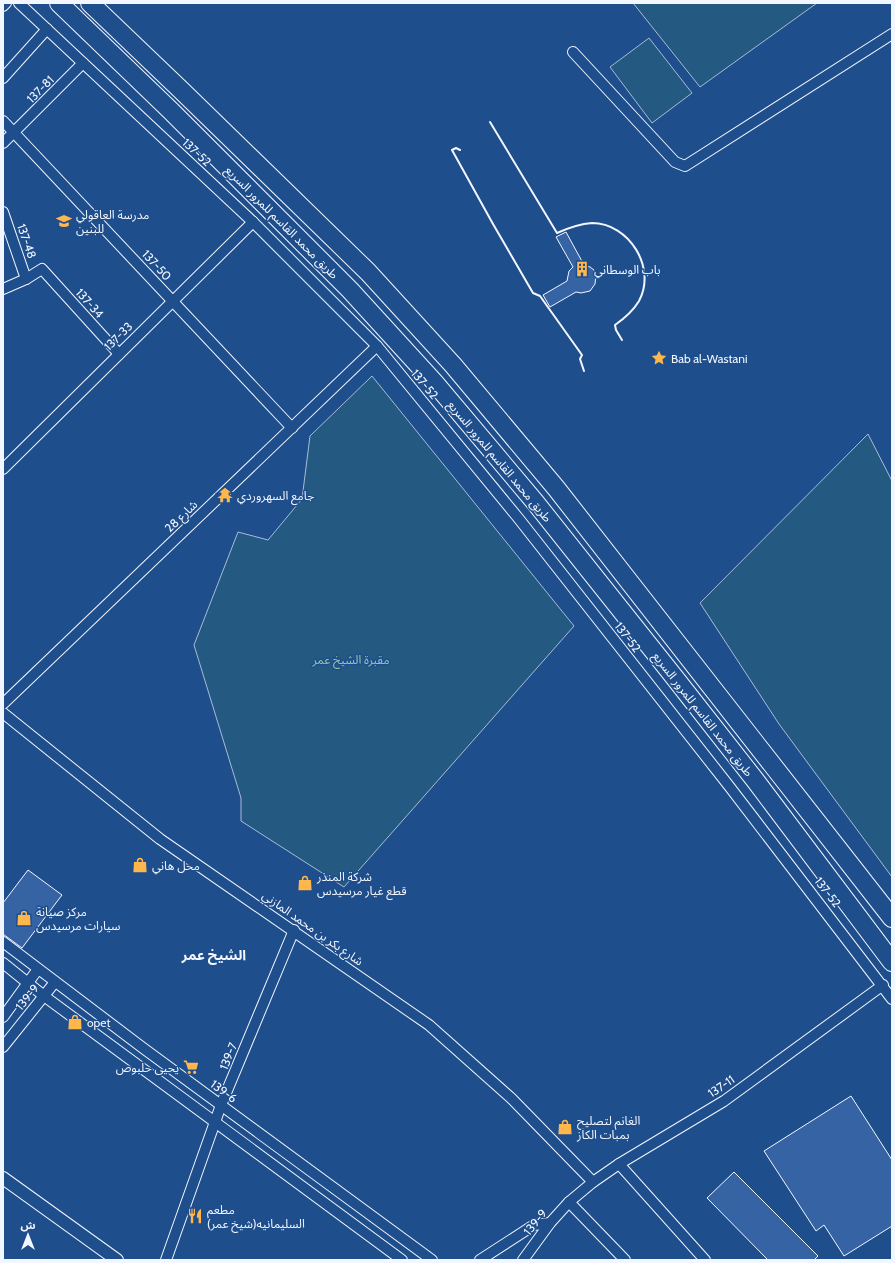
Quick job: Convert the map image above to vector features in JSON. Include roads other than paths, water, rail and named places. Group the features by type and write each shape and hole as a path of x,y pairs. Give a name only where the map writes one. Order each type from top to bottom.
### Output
{"highway":[{"name":"طريق محمد القاسم للمرور السريع","path":"59,3 171,111 350,290 434,382 535,502 670,672 755,780 892,962"},
{"name":"طريق محمد القاسم للمرور السريع","path":"90,3 187,95 368,272 453,365 556,488 892,918"}],"street":[{"path":"3,6 6,3"},
{"name":"137-52","path":"19,3 253,222 377,346 520,519 729,786 883,985 892,999"},
{"path":"3,78 47,29"},
{"path":"573,52 675,162 685,166 892,34"},
{"name":"137-81","path":"3,143 83,63"},
{"name":"137-50","path":"3,120 292,428"},
{"name":"137-48","path":"4,217 26,279"},
{"name":"137-33","path":"3,469 253,222"},
{"name":"137-34","path":"26,279 42,269 119,354"},
{"path":"3,290 26,279"},
{"name":"شارع 28","path":"3,704 377,346"},
{"name":"شارع بكر بن محمد المازني","path":"3,713 160,840 294,930 429,1025 511,1098 593,1182"},
{"name":"139-7","path":"166,1260 215,1122 294,930"},
{"name":"139-6","path":"3,942 432,1260"},
{"path":"3,963 44,996 402,1260"},
{"name":"139-9","path":"3,1017 38,969"},
{"name":"139-9","path":"3,1047 55,982"},
{"name":"137-11","path":"569,1202 593,1182 619,1164 724,1101 883,985"},
{"path":"619,1164 705,1260"},
{"path":"3,1178 117,1260"},
{"path":"569,1202 625,1260"},
{"name":"139-9","path":"523,1260 550,1223 569,1202"},
{"path":"480,1260 534,1225 550,1223"}],"place":[{"name":"مدرسة العاقولي للبنين","path":"64,221"},
{"name":"باب الوسطاني","path":"582,269"},
{"name":"Bab al-Wastani","path":"659,358"},
{"name":"جامع السهروردي","path":"225,495"},
{"name":"محل هاني","path":"140,865"},
{"name":"شركة المنذر قطع غيار مرسيدس","path":"305,883"},
{"name":"مركز صيانة سيارات مرسيدس","path":"24,918"},
{"name":"opet","path":"75,1022"},
{"name":"يحيى حلبوص","path":"191,1067"},
{"name":"الغانم لتصليح بمبات الكاز","path":"565,1127"},
{"name":"مطعم السليمانيه(شيخ عمر)","path":"195,1216"}],"district":[{"name":"الشيخ عمر","path":"214,955"}],"park label":[{"name":"مقبرة الشيخ عمر","path":"351,659"}]}
